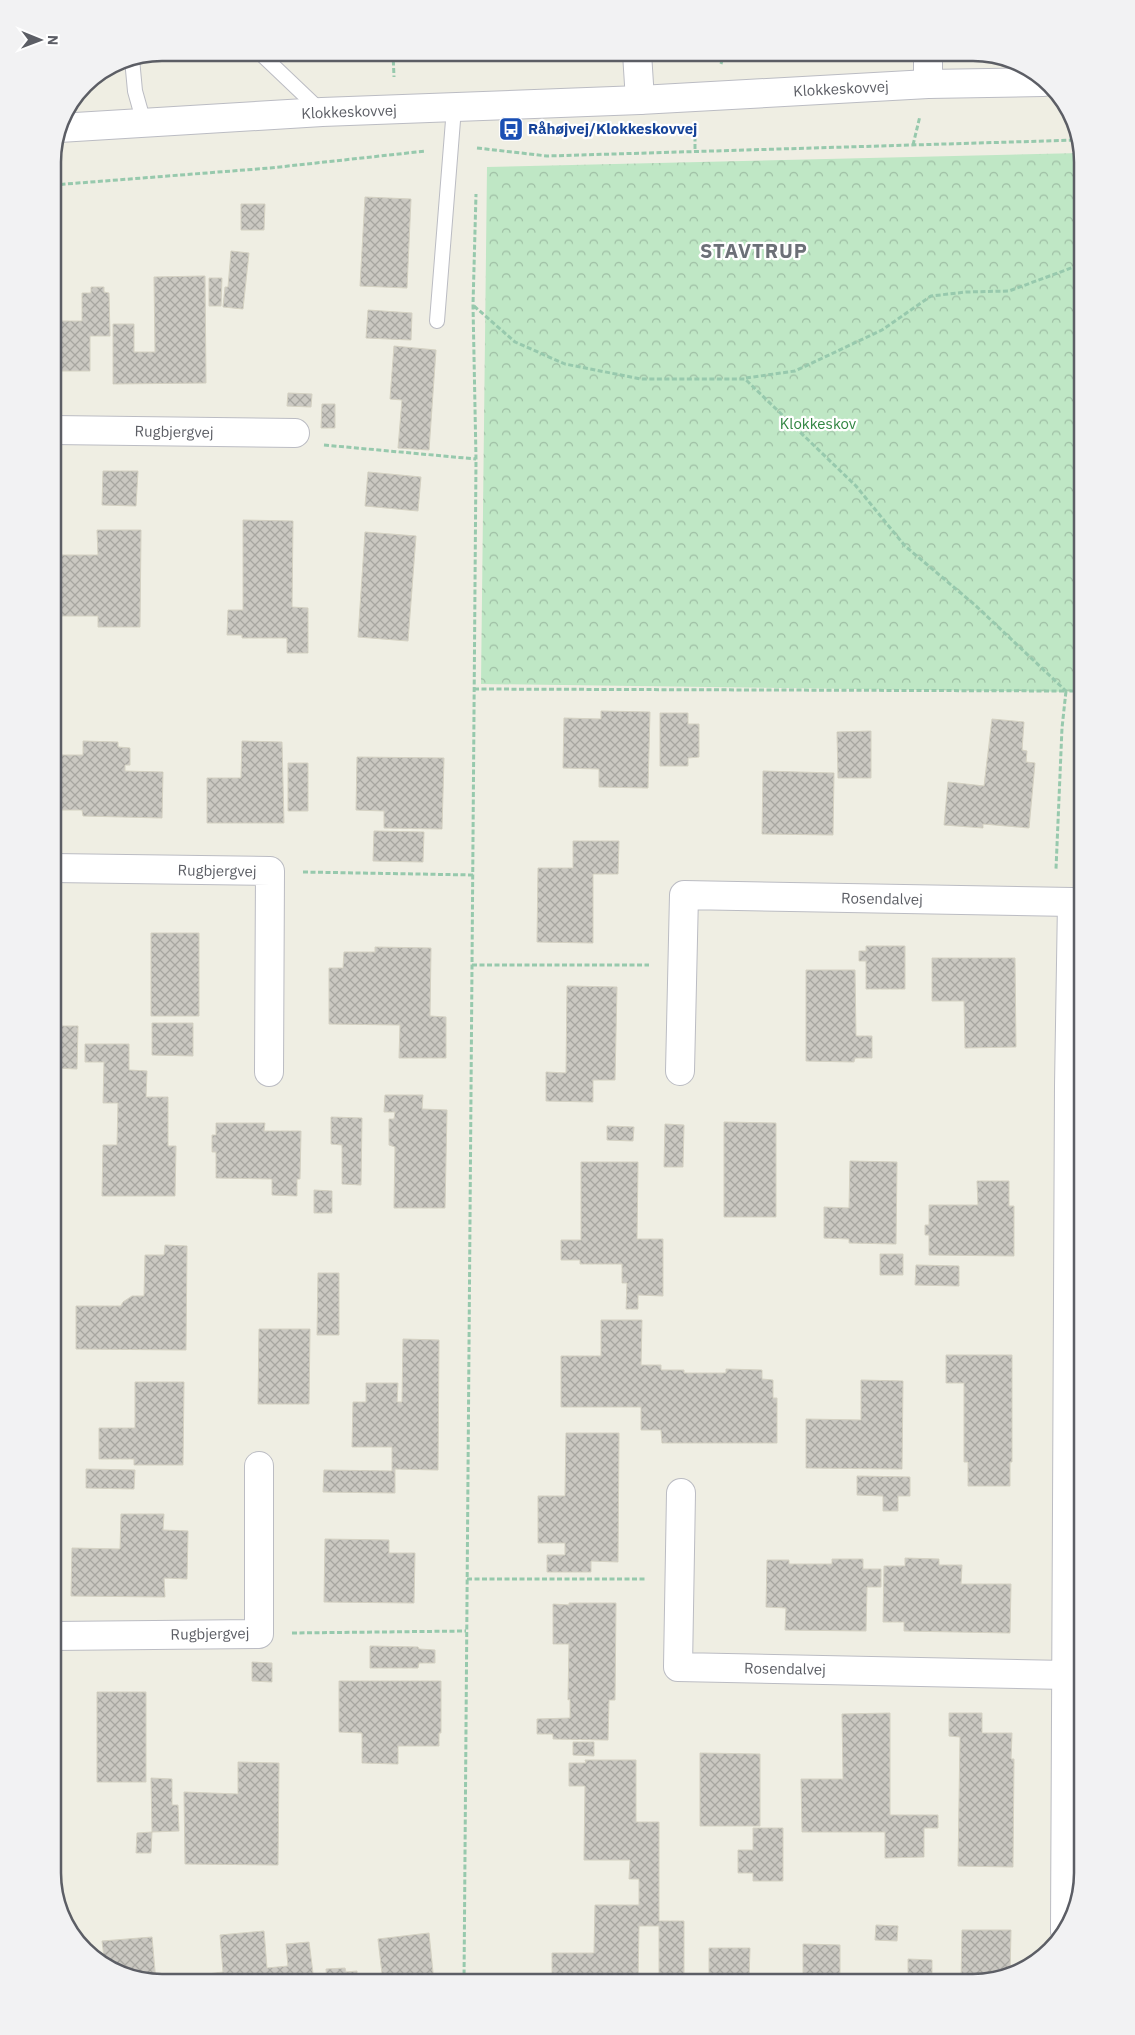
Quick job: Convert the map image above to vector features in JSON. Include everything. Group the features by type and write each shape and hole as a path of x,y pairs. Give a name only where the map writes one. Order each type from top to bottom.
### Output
{"street":[{"path":"638,61 640,100"},
{"path":"928,61 928,84"},
{"name":"Klokkeskovvej","path":"68,127 322,112 640,100 928,84 1034,82"},
{"name":"Rugbjergvej","path":"61,430 295,433"},
{"name":"Rugbjergvej","path":"61,868 270,871 269,1072"},
{"name":"Rosendalvej","path":"680,1071 684,895 1072,902 1074,994"},
{"name":"Rugbjergvej","path":"61,1636 259,1634 259,1466"},
{"name":"Rosendalvej","path":"681,1493 678,1667 1067,1675"},
{"name":"Rosendalvej","path":"1072,1887 1067,1675 1074,1524"}],"lane":[{"path":"269,61 322,112"},
{"path":"133,66 135,91 144,123"},
{"path":"437,321 454,108"}],"path":[{"path":"61,184 270,168 451,149 477,148 547,156 1071,140"},
{"path":"476,158 477,148"},
{"path":"464,1974 476,459 473,305 476,188"},
{"path":"473,305 515,342 565,364 640,379 745,378 795,371 882,330 931,296 966,292 1009,291 1074,267"},
{"path":"745,378 856,486 904,546 975,605 1066,691"},
{"path":"295,433 324,445 476,459"},
{"path":"474,689 1074,691"},
{"path":"1055,902 1062,728 1066,691"},
{"path":"270,871 473,875"},
{"path":"472,965 682,965"},
{"path":"467,1579 679,1579"},
{"path":"259,1634 466,1630"}],"green space":[{"name":"Klokkeskov","path":"1073,153 1074,692 481,684 487,167"}],"building":[{"path":"365,197 411,199 407,288 360,286"},
{"path":"241,204 265,204 264,230 241,230"},
{"path":"231,251 249,253 243,309 223,307 225,287 228,287"},
{"path":"205,276 206,383 113,384 113,324 134,324 134,352 155,352 154,277"},
{"path":"209,278 222,278 221,306 209,306"},
{"path":"91,287 104,287 104,292 109,293 110,336 90,336 90,371 61,371 61,321 82,321 82,293 91,293"},
{"path":"368,310 412,313 411,340 366,338"},
{"path":"394,346 436,350 429,450 398,448 402,400 390,399"},
{"path":"288,393 312,394 311,407 287,406"},
{"path":"322,404 335,404 335,428 321,428"},
{"path":"103,471 138,471 136,506 102,505"},
{"path":"368,472 421,477 418,511 365,506"},
{"path":"243,520 293,521 292,607 308,608 308,653 287,653 287,638 242,638 242,635 227,635 228,610 243,610"},
{"path":"97,530 141,530 140,627 98,627 98,616 61,616 61,555 98,555"},
{"path":"365,532 416,536 408,641 358,637"},
{"path":"601,711 650,712 648,788 599,787 599,769 563,768 564,718 601,719"},
{"path":"660,713 688,713 688,724 699,724 699,757 688,758 688,766 660,766"},
{"path":"992,719 1024,722 1022,750 1027,751 1026,762 1035,763 1029,828 983,824 983,828 944,825 948,782 984,786"},
{"path":"871,731 871,778 838,778 837,732"},
{"path":"83,741 118,742 118,747 130,748 130,765 125,765 125,771 163,772 162,818 83,816 82,810 61,810 61,755 83,755"},
{"path":"242,741 282,742 284,823 207,823 207,778 241,778"},
{"path":"357,757 444,758 442,829 384,828 384,811 356,810"},
{"path":"288,763 308,763 308,811 288,811"},
{"path":"763,771 834,773 833,835 762,834"},
{"path":"374,831 424,832 423,862 373,861"},
{"path":"573,841 619,841 618,874 593,874 593,943 537,942 538,868 573,868"},
{"path":"151,933 199,933 199,1016 151,1016"},
{"path":"866,946 905,946 905,989 866,989 866,961 859,961 859,951 866,951"},
{"path":"375,947 431,948 430,1016 446,1017 446,1058 399,1058 400,1025 329,1024 329,968 343,968 344,952 375,952"},
{"path":"932,958 1015,958 1016,1047 965,1048 964,1001 932,1001"},
{"path":"806,970 855,970 856,1036 872,1036 872,1058 855,1058 854,1062 806,1061"},
{"path":"567,986 617,987 615,1080 593,1080 593,1102 546,1101 546,1072 566,1073"},
{"path":"152,1023 193,1023 193,1056 152,1055"},
{"path":"61,1026 78,1026 77,1069 61,1068"},
{"path":"85,1044 129,1044 129,1070 147,1071 146,1097 168,1097 168,1146 176,1146 175,1196 102,1196 103,1145 117,1145 118,1103 103,1103 104,1062 85,1062"},
{"path":"385,1095 423,1095 422,1109 447,1110 445,1208 394,1208 395,1147 389,1145 389,1119 394,1119 395,1112 384,1112"},
{"path":"331,1117 362,1118 361,1185 342,1184 342,1145 331,1144"},
{"path":"724,1122 776,1123 776,1217 724,1217"},
{"path":"216,1123 265,1123 264,1131 301,1131 300,1179 297,1179 297,1196 272,1195 272,1179 216,1178 216,1152 212,1152 212,1135 216,1135"},
{"path":"665,1124 684,1125 683,1167 664,1167"},
{"path":"607,1126 634,1127 633,1141 607,1140"},
{"path":"850,1161 897,1162 896,1244 849,1243 849,1239 824,1238 824,1207 849,1208"},
{"path":"581,1162 638,1162 637,1239 663,1239 663,1296 638,1295 638,1309 626,1309 627,1283 622,1283 622,1264 580,1264 580,1260 561,1260 561,1240 581,1240"},
{"path":"977,1181 1009,1181 1009,1206 1014,1206 1014,1256 929,1255 929,1235 925,1235 925,1225 929,1225 929,1205 978,1205"},
{"path":"314,1190 332,1191 332,1213 314,1213"},
{"path":"165,1245 187,1246 186,1350 76,1349 76,1306 121,1306 123,1302 132,1296 144,1296 145,1255 164,1255"},
{"path":"880,1254 903,1254 903,1275 880,1275"},
{"path":"916,1265 959,1266 959,1286 915,1285"},
{"path":"318,1273 339,1273 339,1335 317,1335"},
{"path":"601,1320 642,1320 641,1365 661,1365 661,1370 684,1370 684,1373 726,1373 726,1369 762,1370 762,1379 773,1380 773,1398 777,1398 777,1443 662,1443 661,1430 641,1430 641,1407 561,1407 561,1356 601,1356"},
{"path":"259,1329 310,1329 309,1404 258,1404"},
{"path":"403,1339 439,1340 438,1470 395,1469 395,1493 323,1492 324,1470 392,1471 392,1447 352,1447 353,1402 366,1402 366,1383 398,1383 397,1402 402,1402"},
{"path":"946,1355 1012,1355 1012,1462 1010,1462 1010,1486 968,1486 968,1462 964,1462 964,1383 946,1383"},
{"path":"861,1380 903,1381 902,1469 806,1468 806,1419 861,1420"},
{"path":"135,1382 184,1382 183,1465 134,1465 134,1459 99,1459 99,1428 135,1428"},
{"path":"566,1433 619,1433 618,1562 591,1561 591,1572 547,1572 547,1555 565,1555 565,1543 538,1543 538,1496 565,1496"},
{"path":"86,1469 135,1470 134,1489 86,1488"},
{"path":"857,1476 910,1477 910,1496 898,1496 898,1511 883,1511 883,1496 857,1495"},
{"path":"121,1514 164,1514 163,1530 188,1531 187,1579 164,1578 165,1597 71,1596 72,1548 120,1549"},
{"path":"325,1539 389,1540 389,1553 415,1553 414,1603 324,1602"},
{"path":"905,1558 939,1559 939,1565 962,1565 961,1584 1011,1584 1010,1633 904,1631 904,1622 883,1622 884,1566 905,1566"},
{"path":"832,1559 863,1559 863,1569 881,1569 881,1587 867,1587 866,1631 785,1630 786,1608 766,1607 767,1560 789,1560 789,1564 832,1564"},
{"path":"569,1603 616,1603 615,1700 609,1700 608,1740 553,1739 553,1734 537,1734 537,1719 570,1718 570,1699 568,1700 569,1644 553,1644 553,1604 569,1605"},
{"path":"370,1646 418,1647 419,1649 435,1650 435,1663 419,1663 418,1668 370,1668"},
{"path":"252,1662 272,1663 272,1682 252,1681"},
{"path":"339,1681 441,1681 441,1733 439,1733 439,1746 398,1746 398,1764 362,1763 362,1733 339,1732"},
{"path":"97,1692 146,1692 146,1782 97,1782"},
{"path":"890,1713 890,1815 938,1815 938,1828 924,1828 924,1857 885,1858 885,1832 802,1832 801,1779 843,1779 842,1714"},
{"path":"949,1713 982,1713 982,1733 1012,1733 1011,1759 1014,1759 1013,1867 958,1866 960,1737 949,1736"},
{"path":"573,1742 594,1742 594,1756 573,1755"},
{"path":"700,1753 760,1754 760,1826 700,1826"},
{"path":"585,1760 636,1760 636,1822 659,1822 659,1921 684,1921 684,1974 659,1974 659,1926 639,1926 638,1974 552,1974 552,1953 594,1953 595,1905 639,1905 639,1879 629,1879 630,1860 584,1860 585,1786 569,1786 569,1763 586,1763"},
{"path":"238,1762 279,1763 278,1865 185,1864 184,1792 238,1794"},
{"path":"151,1778 172,1779 172,1805 178,1805 179,1831 152,1832"},
{"path":"753,1828 783,1828 783,1881 753,1881 753,1873 738,1873 738,1850 753,1850"},
{"path":"152,1832 151,1853 136,1853 137,1833"},
{"path":"876,1925 898,1926 897,1941 875,1940"},
{"path":"962,1930 1011,1930 1010,1966 986,1973 961,1974"},
{"path":"264,1931 267,1968 288,1966 286,1944 309,1942 313,1974 208,1974 223,1972 220,1935"},
{"path":"429,1933 433,1974 382,1974 378,1939"},
{"path":"152,1937 155,1974 130,1968 106,1957 104,1955 102,1941"},
{"path":"803,1944 840,1945 840,1974 803,1974"},
{"path":"709,1948 750,1948 749,1974 709,1974"},
{"path":"908,1959 932,1960 932,1974 908,1974"},
{"path":"345,1968 346,1972 357,1971 357,1974 326,1974 326,1969"}],"place":[{"name":"Råhøjvej/Klokkeskovvej","path":"511,129"}],"district":[{"name":"STAVTRUP","path":"754,251"}]}
